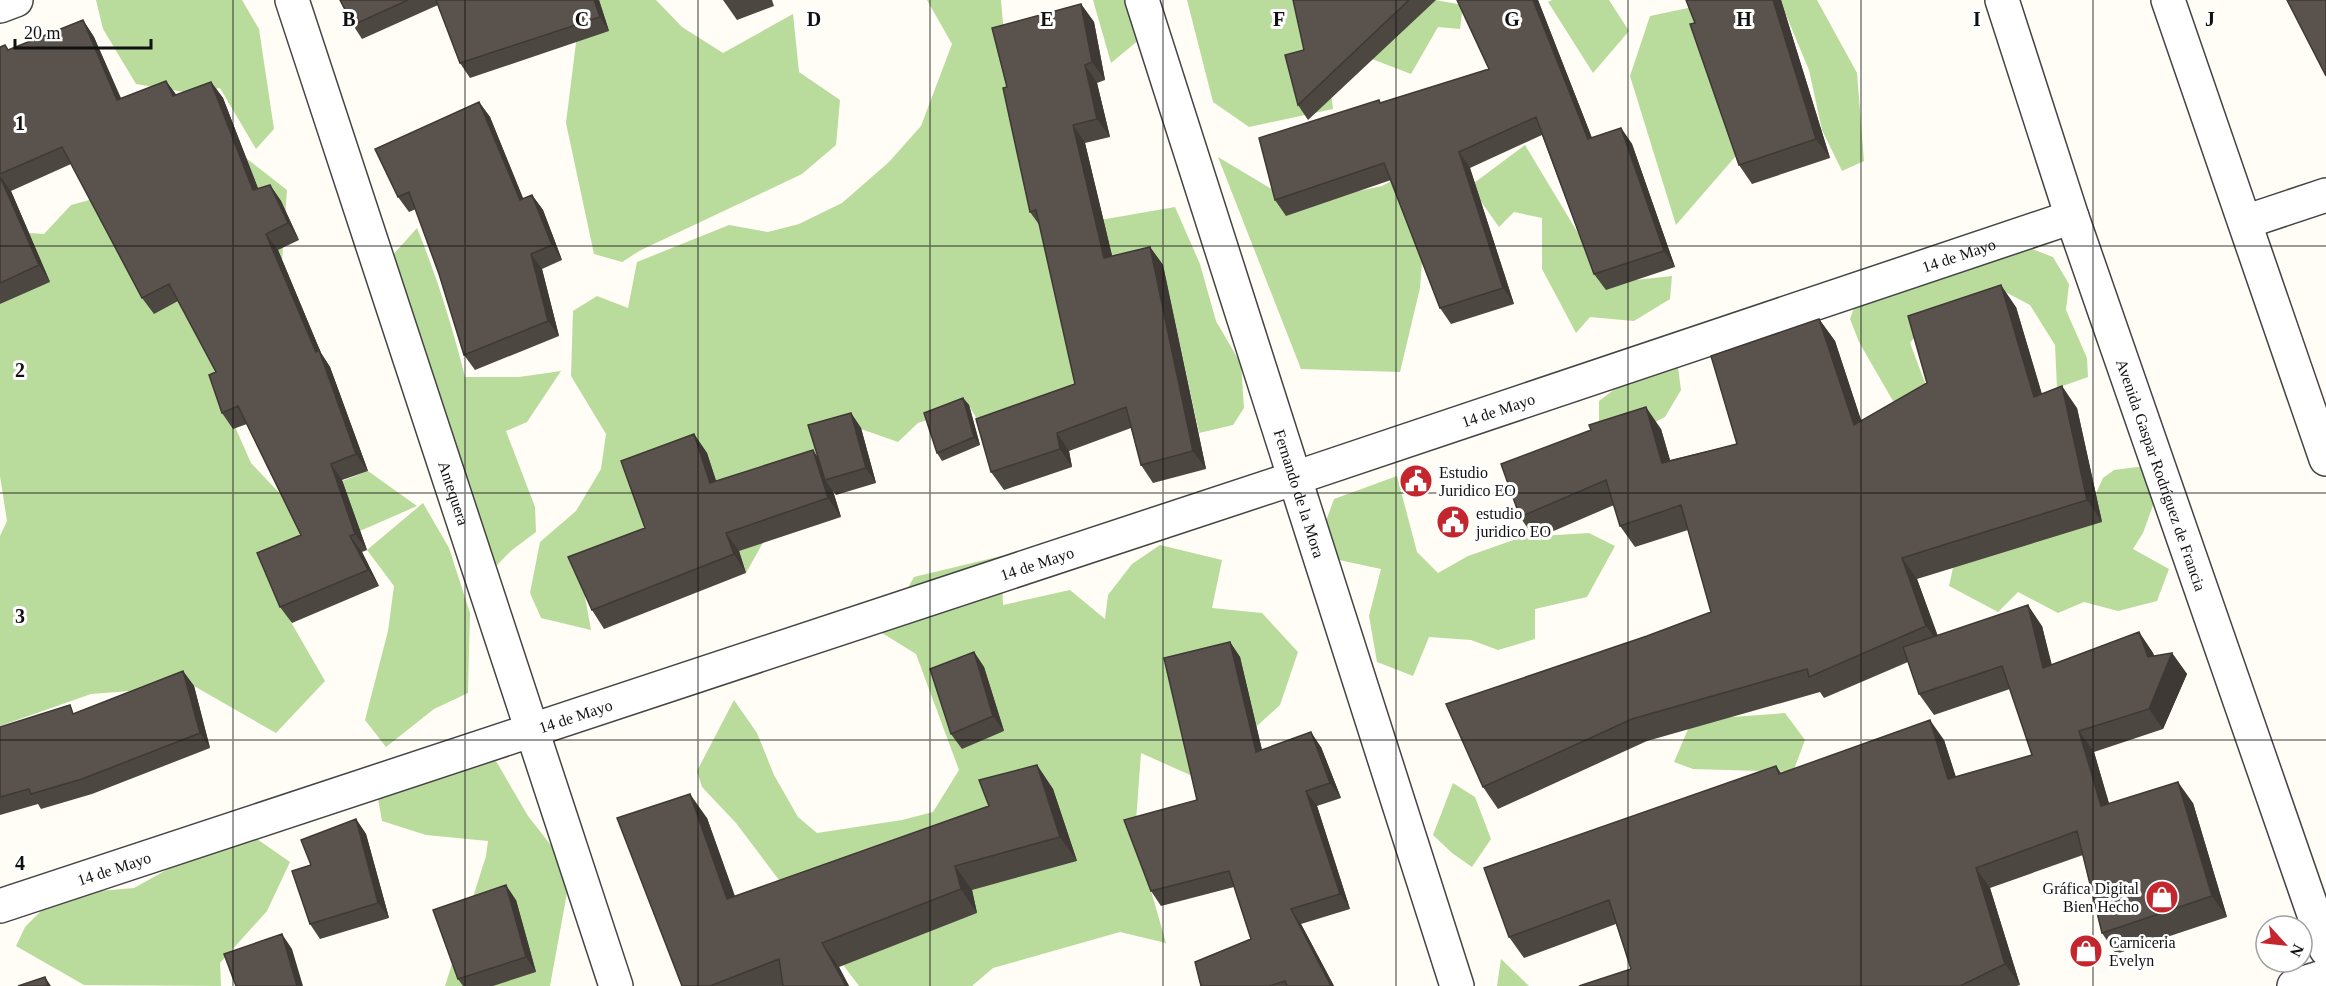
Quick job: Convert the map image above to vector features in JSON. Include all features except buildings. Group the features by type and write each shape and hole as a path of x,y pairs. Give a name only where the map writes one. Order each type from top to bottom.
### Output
{"street":[{"path":"0,6 16,0"},
{"name":"Antequera","path":"292,0 616,986"},
{"name":"Fernando de la Mora","path":"1142,0 1457,986"},
{"name":"Avenida Gaspar Rodríguez de Francia","path":"2002,0 2072,217 2326,949"},
{"path":"2168,0 2326,459"},
{"path":"2245,222 2326,195"},
{"name":"14 de Mayo","path":"0,906 1295,478 2072,217"},
{"path":"2294,986 2326,976"}],"green space":[{"path":"96,0 242,0 259,29 274,129 256,149 220,88 196,94 136,84 103,29"},
{"path":"586,0 656,0 682,27 723,53 793,14 799,72 840,100 836,145 802,174 641,250 622,262 594,254 566,123 579,19"},
{"path":"927,0 1001,0 1005,46 1043,230 1175,207 1200,264 1216,321 1241,364 1244,408 1233,425 1199,433 1163,266 1096,441 988,437 969,406 918,423 898,442 861,429 765,539 746,573 706,453 658,546 581,575 591,630 541,618 530,593 540,542 576,511 601,469 606,434 571,376 573,311 597,296 628,308 637,262 729,225 768,232 799,224 842,203 889,162 921,126 952,44"},
{"path":"1093,0 1134,0 1140,39 1111,63"},
{"path":"1187,0 1319,0 1333,109 1249,127 1213,102"},
{"path":"1435,0 1463,5 1460,29 1438,27 1411,74 1338,46"},
{"path":"1552,0 1609,0 1629,31 1593,73 1548,2"},
{"path":"1719,0 1817,0 1857,73 1864,161 1842,171 1822,130 1809,70 1786,15"},
{"path":"1702,5 1741,150 1676,225 1630,76 1650,16"},
{"path":"1525,145 1608,283 1672,276 1670,299 1634,321 1590,317 1576,333 1542,269 1542,218 1514,212 1499,227 1470,186"},
{"path":"1218,157 1297,204 1382,186 1430,160 1420,288 1400,372 1301,369"},
{"path":"246,158 287,190 282,261 185,308 215,364 224,402 251,463 288,502 368,471 417,506 360,531 288,617 325,681 276,733 194,686 91,694 0,726 0,536 7,521 0,476 0,231 44,234 71,205 126,190 176,215"},
{"path":"417,228 444,302 465,377 519,377 561,371 527,422 506,431 535,507 536,532 512,550 488,574 382,267"},
{"path":"2024,246 2053,257 2069,284 2066,310 2087,358 2088,377 2057,388 2055,345 2030,305 1996,287 1936,310 1910,343 1930,396 1893,401 1859,342 1850,319 1857,299"},
{"path":"1644,367 1678,367 1681,390 1665,417 1628,436 1599,431 1599,401"},
{"path":"2145,466 2156,497 2143,533 2133,549 2169,569 2157,601 2118,611 2084,602 2058,613 2018,592 1998,612 1949,586 1956,554 2084,519 2103,478 2114,470"},
{"path":"1397,476 1417,552 1438,573 1468,556 1522,537 1589,533 1615,546 1587,597 1535,609 1535,639 1498,650 1471,640 1429,637 1413,676 1377,662 1369,616 1381,569 1339,560 1322,532 1334,499"},
{"path":"423,503 449,548 470,613 468,693 434,709 386,747 365,720 388,631 394,586 367,550"},
{"path":"1160,545 1222,560 1212,608 1262,613 1298,652 1280,705 1199,779 1141,753 1135,835 1166,943 1120,932 993,968 972,986 859,986 736,823 702,787 697,771 734,700 757,733 774,775 798,817 817,833 902,820 933,812 959,770 916,654 882,633 914,577 1001,556 1003,605 1070,590 1105,619 1108,595 1132,564"},
{"path":"1785,713 1805,740 1793,772 1693,769 1674,762 1692,720"},
{"path":"496,761 528,816 571,871 550,986 445,986 486,856 488,841 426,835 382,821 375,782 441,779"},
{"path":"1453,783 1475,797 1491,839 1472,867 1452,853 1433,835"},
{"path":"257,839 290,862 267,911 220,963 221,986 84,985 16,946 25,927 54,898 134,888 195,854"},
{"path":"1501,959 1529,986 1497,986"}],"place":[{"name":"Estudio Juridico EO","path":"1416,481"},
{"name":"estudio juridico EO","path":"1453,522"},
{"name":"Gráfica Digital Bien Hecho","path":"2162,897"},
{"name":"Carniceria Evelyn","path":"2086,951"}]}
